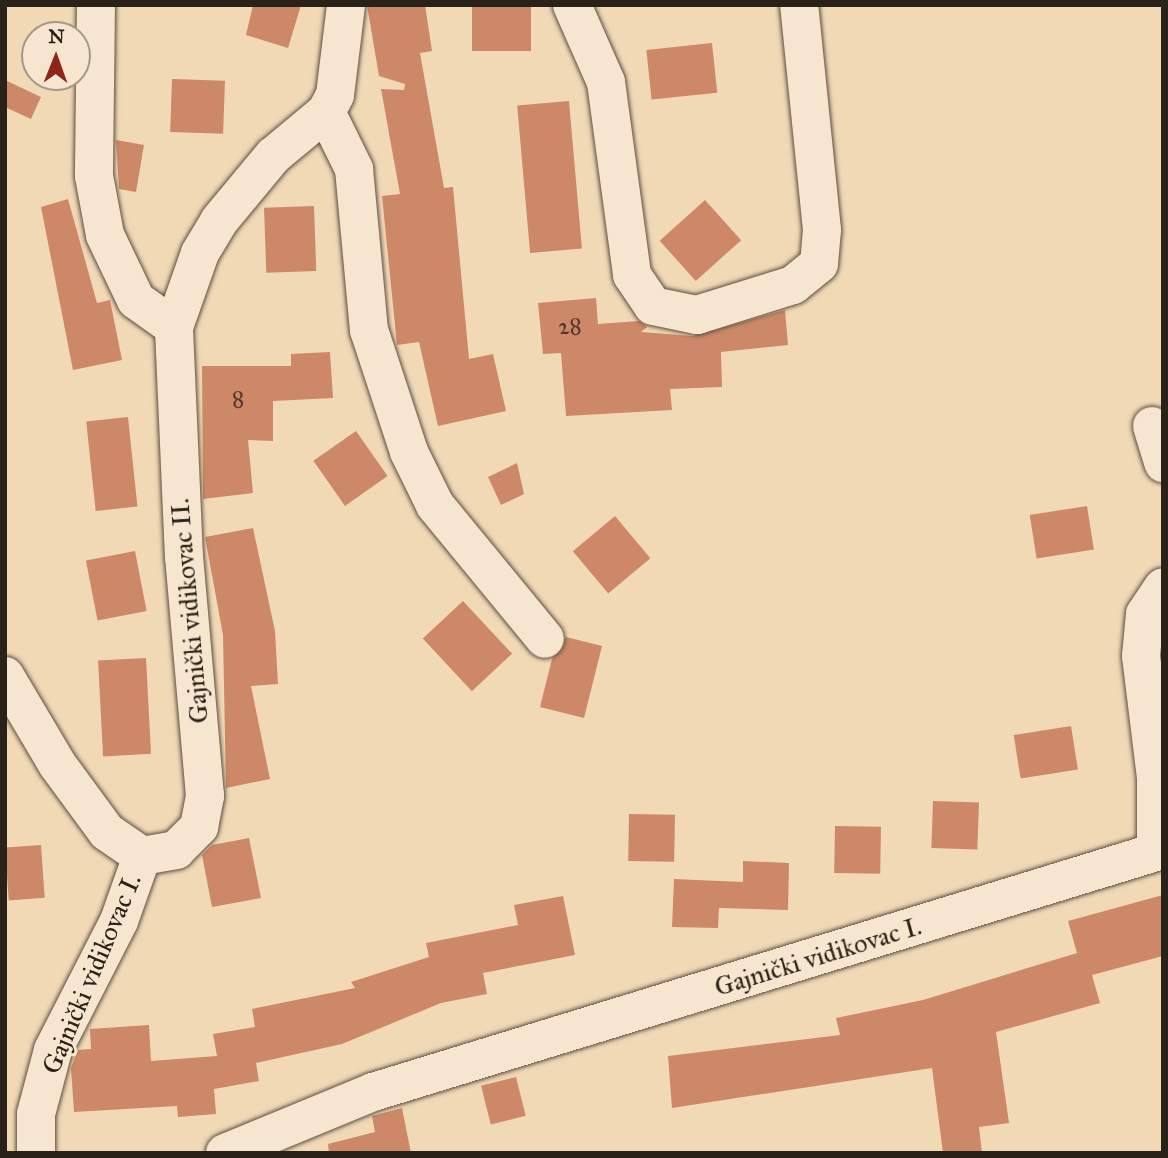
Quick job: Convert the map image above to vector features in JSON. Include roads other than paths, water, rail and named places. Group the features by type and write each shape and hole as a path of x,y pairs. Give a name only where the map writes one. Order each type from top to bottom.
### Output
{"street":[{"path":"96,5 94,176 105,235 136,300 174,327"},
{"name":"Gajnički vidikovac II.","path":"142,856 176,850 199,827 205,796 184,544 174,327 200,253 219,220 273,156 326,112 341,74 346,5"},
{"path":"572,5 606,82 632,275 653,306 697,315 793,285 819,264 821,218 799,5"},
{"path":"326,112 354,169 369,330 409,452 442,515 545,639"},
{"path":"1152,426 1163,463"},
{"name":"Gajnički vidikovac I.","path":"225,1153 373,1092 1156,852 1156,778 1141,656 1145,614 1163,587"},
{"name":"Gajnički vidikovac I.","path":"5,676 57,764 107,832 142,856 119,921 53,1050 36,1114 36,1153"}]}
